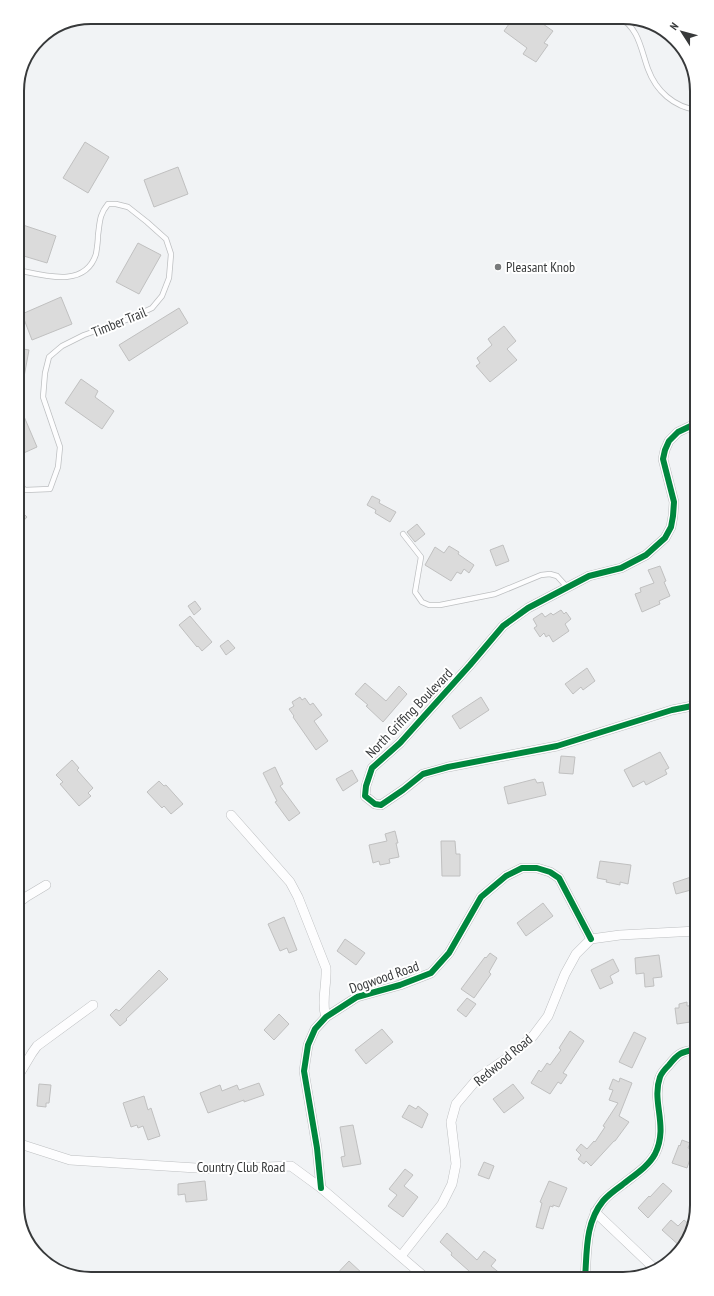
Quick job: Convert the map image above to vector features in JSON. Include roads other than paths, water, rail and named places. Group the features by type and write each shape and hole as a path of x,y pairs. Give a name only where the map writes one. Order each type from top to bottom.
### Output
{"street":[{"name":"North Griffing Boulevard","path":"690,426 678,432 669,441 665,450 664,459 674,502 671,527 665,538 646,555 621,568 589,576 528,608 503,626 400,743 372,768 366,786 365,796 375,804 381,805 404,790 423,774 448,767 557,746 690,706"},
{"path":"231,815 290,882 298,897 326,968 327,980 323,1009 326,1017"},
{"name":"Dogwood Road","path":"321,1188 317,1148 304,1071 308,1045 316,1029 326,1017 357,997 400,985 431,973 449,953 481,897 506,876 522,868 537,868 550,872 559,878 591,939"},
{"path":"24,899 46,885"},
{"path":"591,939 620,935 690,931"},
{"name":"Redwood Road","path":"401,1256 442,1204 452,1184 456,1164 451,1122 456,1104 478,1078 510,1056 533,1036 548,1016 565,974 576,954 591,939"},
{"path":"24,1066 37,1046 93,1005"},
{"path":"585,1272 589,1230 595,1212 604,1200 642,1170 654,1155 660,1139 661,1117 657,1092 660,1075 682,1052 690,1050"},
{"name":"Country Club Road","path":"24,1145 70,1160 212,1169 291,1166 321,1188 419,1272"},
{"path":"595,1212 652,1266"}],"lane":[{"path":"627,24 636,34 648,70 660,91 668,99 679,106 690,108"},
{"name":"Timber Trail","path":"24,271 53,277 71,277 83,272 96,254 102,212 108,204 128,207 147,222 166,239 171,254 169,278 162,296 152,308 128,319 84,335 62,346 49,357 45,373 43,397 60,447 58,467 50,489 24,489"},
{"path":"403,534 421,557 415,592 422,602 429,605 440,605 495,594 542,575 550,574 556,576 567,587"}],"place":[{"name":"Pleasant Knob","path":"498,267"}]}
